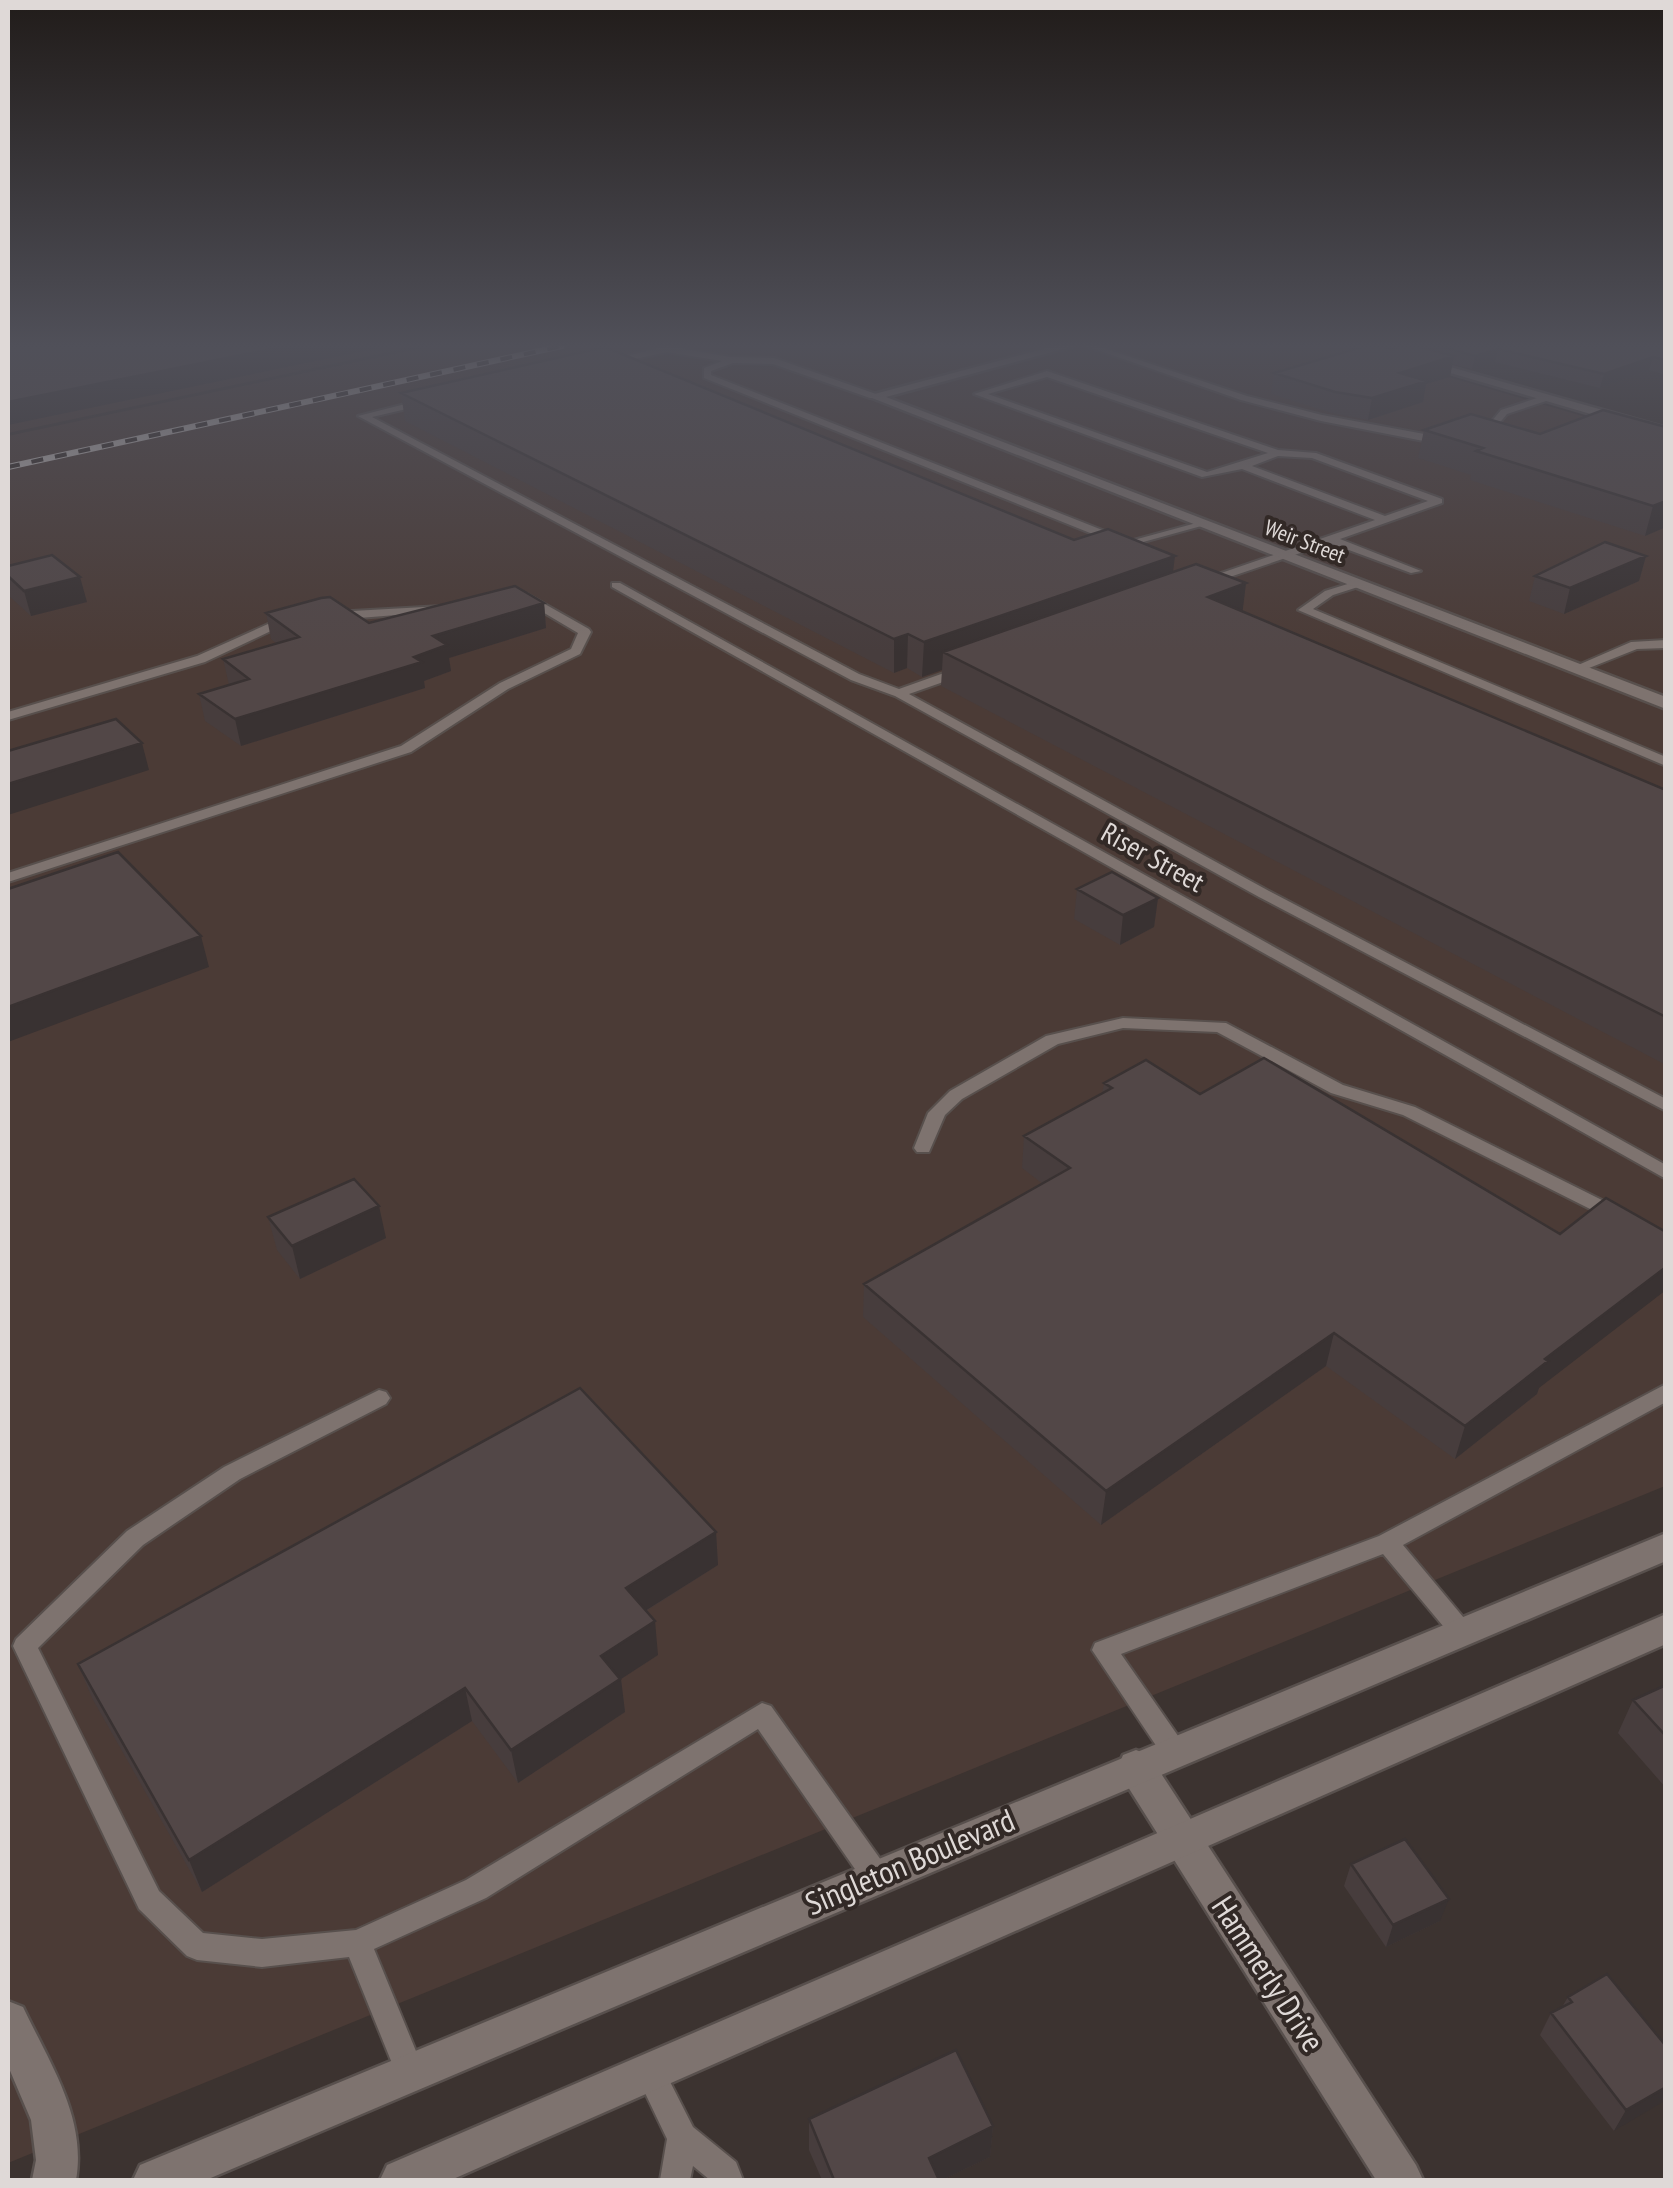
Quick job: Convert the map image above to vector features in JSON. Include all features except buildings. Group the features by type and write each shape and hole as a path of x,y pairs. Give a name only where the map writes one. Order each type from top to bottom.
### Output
{"street":[{"name":"Weir Street","path":"1006,448 1666,704"},
{"name":"Singleton Boulevard","path":"155,2180 1666,1546"},
{"path":"425,2176 650,2072 1666,1628"},
{"name":"Hammerly Drive","path":"1136,1766 1401,2180"},
{"path":"8,2022 54,2125 58,2167 54,2180"}],"lane":[{"path":"423,448 856,678 899,694 1264,894 1666,1106"},
{"path":"887,448 1129,545 1200,524"},
{"path":"1129,448 1206,476 1277,454"},
{"path":"1188,588 1438,501 1313,455 1277,454 1260,448"},
{"path":"1243,466 1385,520"},
{"path":"1330,539 1414,571"},
{"name":"Riser Street","path":"616,585 1666,1173"},
{"path":"1354,585 1329,594 1304,610 1666,762"},
{"path":"8,878 406,749 504,686 576,651 585,632 526,596 510,598"},
{"path":"326,616 462,606"},
{"path":"8,716 200,659 286,619 306,618"},
{"path":"1575,669 1634,644 1666,644"},
{"path":"899,694 972,667"},
{"path":"924,1148 936,1113 956,1095 1052,1040 1123,1023 1220,1026 1338,1089 1409,1111 1637,1227"},
{"path":"1174,1751 1104,1650 1387,1543 1666,1392"},
{"path":"378,1398 232,1473 135,1538 16,1651 150,1900 197,1946 262,1953 356,1943 476,1889 762,1714 876,1876"},
{"path":"1387,1543 1461,1631"},
{"path":"356,1943 410,2073"},
{"path":"650,2072 682,2138 726,2174 728,2180"},
{"path":"676,2180 682,2138"}],"shaded area":[{"path":"8,448 1665,448 1665,1486 8,2163"}],"railway":[{"path":"8,467 95,448"}]}
